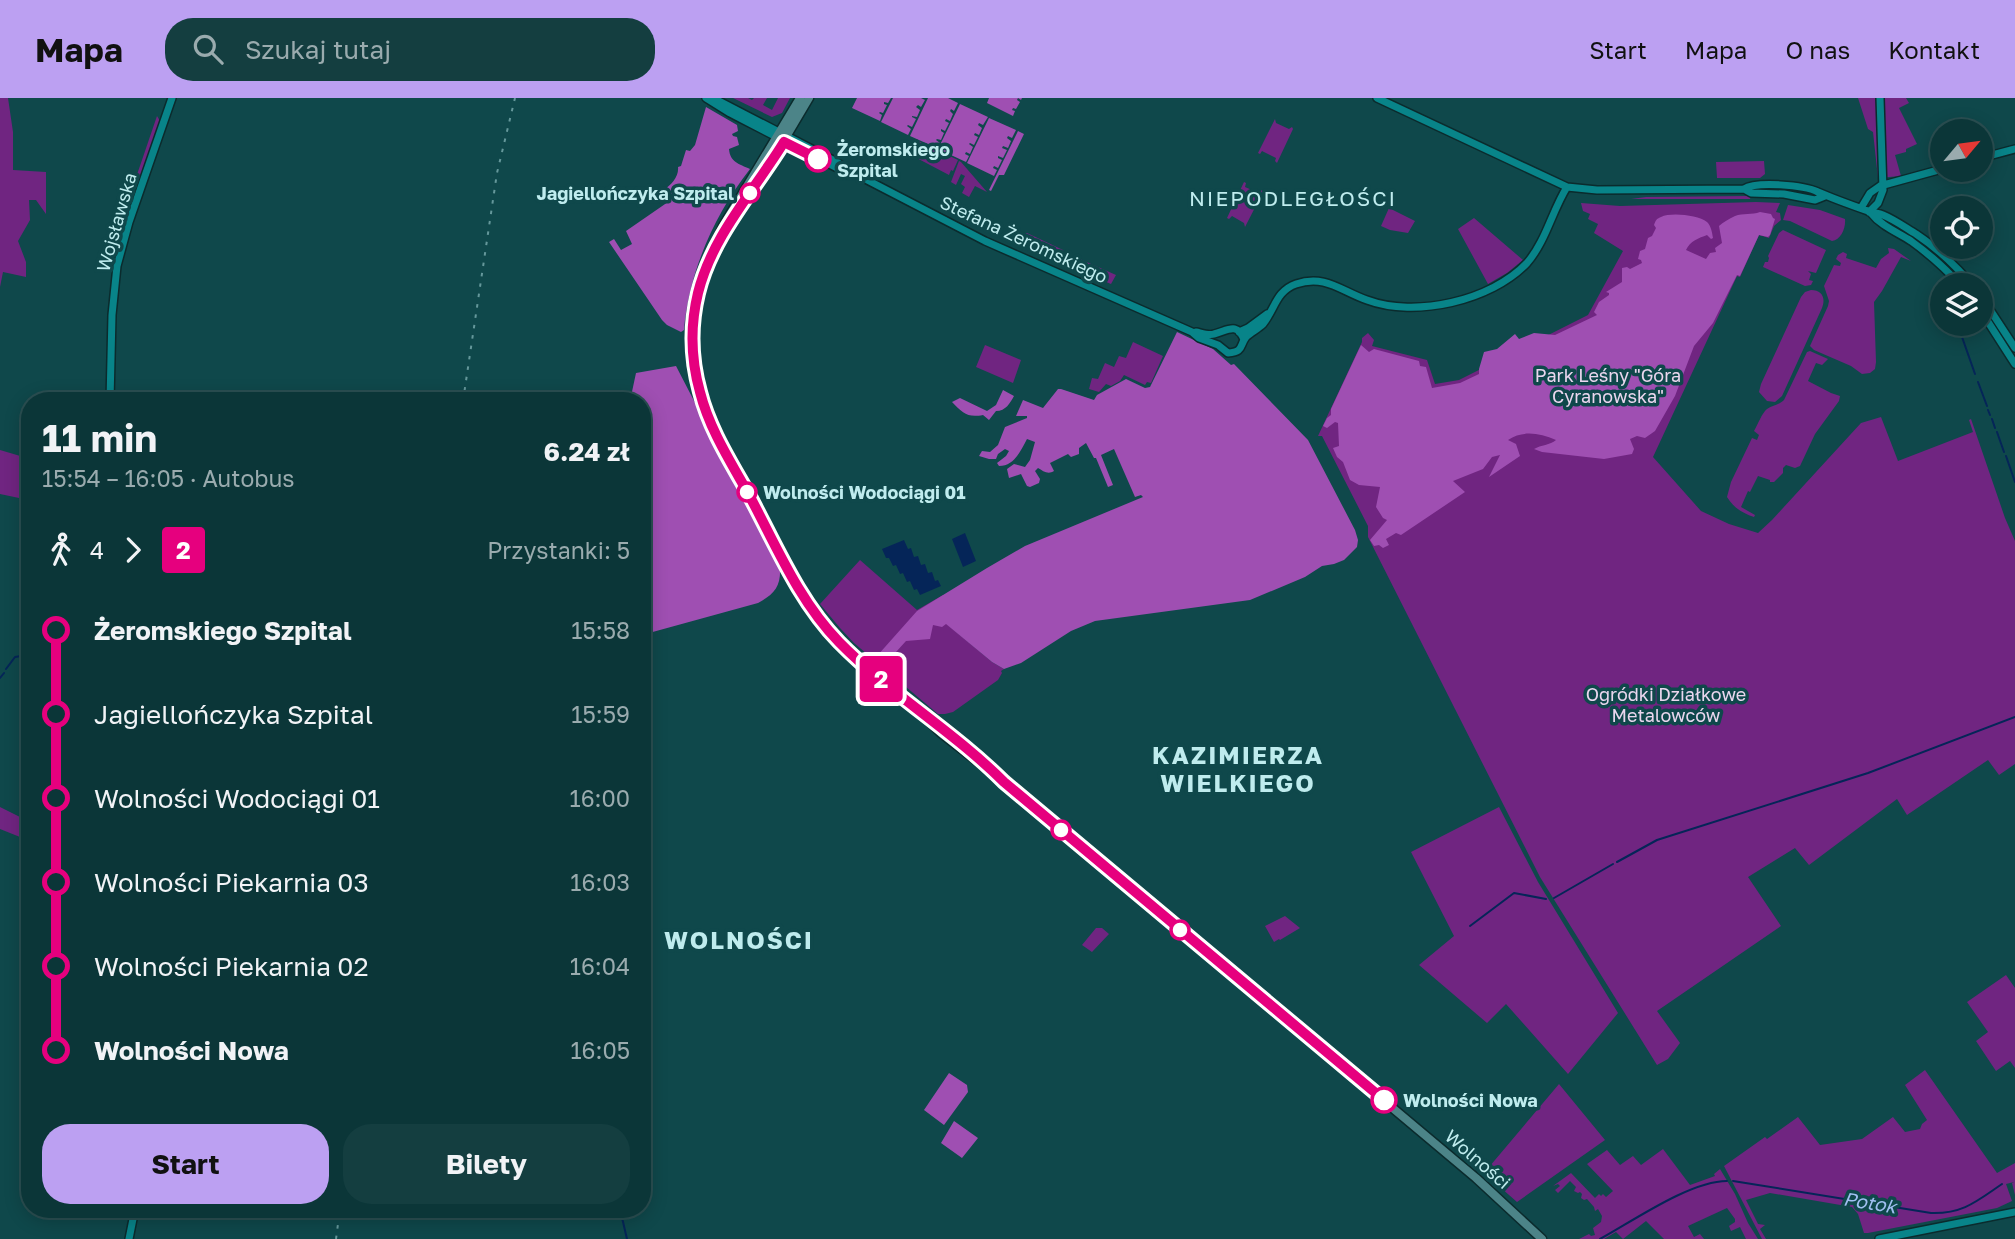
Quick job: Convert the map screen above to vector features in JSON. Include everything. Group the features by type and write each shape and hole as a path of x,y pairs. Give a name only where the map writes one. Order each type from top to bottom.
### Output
{"main road":[{"path":"782,137 800,98"},
{"path":"782,137 809,98"},
{"name":"Wolności","path":"782,137 715,245 698,292 693,344 697,380 706,411 727,455 806,599 839,641 920,712 980,758 1004,782 1476,1178 1542,1239"}],"street":[{"name":"Wojsławska","path":"110,392 112,315 117,266 129,222 172,98"},
{"name":"Stefana Żeromskiego","path":"706,98 782,137"},
{"name":"Stefana Żeromskiego","path":"713,98 839,169 846,169 985,241 1192,332 1209,335 1217,333"},
{"path":"1377,98 1567,187 1597,190 1744,188 1750,185 1817,191 1825,197 1881,214 1919,237 1960,273"},
{"path":"1867,211 1878,203 1883,186 1880,98"},
{"path":"1993,155 2015,149"},
{"path":"1883,186 1930,172"},
{"path":"1244,340 1239,332 1229,328 1217,333 1216,340 1224,351 1232,353 1241,348 1244,340 1263,324 1284,291 1306,281 1320,280 1366,300 1402,308 1441,305 1471,296 1498,283 1527,262 1539,245 1567,187"},
{"path":"1867,211 1878,223 1925,252 1948,273"},
{"path":"1239,332 1268,314"},
{"path":"1993,314 2015,348"},
{"path":"1993,330 2015,364"},
{"name":"Stefana Żeromskiego","path":"1192,332 1199,338 1218,345"},
{"path":"1879,1239 2015,1212"},
{"path":"129,1239 133,1218"}],"green space":[{"path":"0,98 8,98 13,132 13,170 46,172 46,214 36,200 29,200 30,220 18,241 26,262 26,277 3,272 0,287"},
{"path":"733,98 767,98 763,105 772,110 778,98 790,98 782,113 772,117"},
{"path":"857,98 891,98 888,103 884,102 887,105 883,113 879,113 882,115 880,121 852,108"},
{"path":"893,98 925,100 921,107 916,107 920,110 917,117 912,116 916,119 912,127 907,126 911,129 908,135 881,122"},
{"path":"928,98 948,98 958,103 954,111 950,111 953,114 950,121 945,121 949,123 945,131 941,129 944,133 941,140 936,140 940,143 937,148 910,136"},
{"path":"989,98 1018,98 1020,102 1016,109 1012,110 1015,111 1013,116 987,103"},
{"path":"1858,98 1906,98 1909,103 1899,108 1917,144 1906,149 1906,152 1895,155 1901,176 1878,178 1873,132 1868,129"},
{"path":"960,104 988,117 983,125 978,125 982,128 979,135 974,135 978,137 974,145 969,144 973,147 970,154 965,154 969,156 966,162 938,149"},
{"path":"706,107 737,125 738,131 732,134 737,137 739,145 729,149 731,157 750,169 725,205 705,245 691,287 684,330 681,332 662,320 609,242 614,239 621,250 632,244 626,231 668,202 662,191 676,177 686,150 690,151 695,145"},
{"path":"157,116 160,121 131,203 128,201"},
{"path":"989,118 1016,130 1012,138 1007,138 1011,141 1008,148 1002,148 1007,150 1003,158 998,156 1002,160 998,168 993,168 997,170 994,176 967,163"},
{"path":"1275,119 1276,123 1293,129 1277,163 1276,158 1262,151 1258,153"},
{"path":"1018,131 1024,134 1004,175 999,175 991,191 989,190"},
{"path":"918,141 958,160 953,171 951,170 949,175 911,155"},
{"path":"959,161 987,192 975,186 969,197 962,193 965,187 961,184 965,176 961,174 956,185 951,182"},
{"path":"1764,161 1765,174 1760,178 1717,178 1716,162"},
{"path":"1244,182 1245,187 1263,192 1245,227 1244,223 1232,216 1227,218"},
{"path":"1751,196 1750,199 1631,199 1646,197"},
{"name":"Ogródki Działkowe Metalowców","path":"1581,203 1620,206 1780,203 1776,212 1780,213 1781,220 1774,226 1769,238 1759,235 1740,277 1737,276 1653,457 1701,511 1758,533 1861,423 1881,417 1898,461 1973,432 1969,420 1971,419 2015,541 2015,764 1999,775 1988,760 1907,815 1897,799 1809,865 1795,848 1748,877 1781,926 1657,1011 1680,1043 1668,1059 1657,1065 1540,877 1368,537 1368,526 1322,436 1318,436 1362,338 1368,333 1374,340 1372,346 1427,360 1435,384 1459,380 1588,315 1623,251 1594,233 1598,224 1588,219 1590,214 1583,211"},
{"path":"1788,205 1820,210 1845,219 1842,233 1832,241 1783,220"},
{"path":"1389,208 1415,221 1408,233 1381,226"},
{"name":"Park Leśny \"Góra Cyranowska\"","path":"1760,212 1771,214 1775,219 1770,235 1759,235 1740,276 1737,275 1713,323 1694,346 1675,396 1655,431 1645,438 1637,436 1630,439 1634,449 1632,454 1604,459 1542,452 1534,449 1556,440 1531,434 1519,435 1508,440 1516,444 1520,456 1489,477 1500,455 1492,457 1483,469 1453,481 1465,492 1401,535 1396,533 1386,539 1389,545 1383,548 1374,546 1370,540 1387,520 1376,507 1380,487 1359,485 1350,480 1343,462 1333,448 1339,446 1338,423 1335,422 1327,428 1323,426 1331,415 1331,409 1361,345 1369,352 1374,349 1419,361 1420,366 1426,367 1432,388 1460,383 1479,374 1484,352 1497,349 1515,334 1519,339 1534,333 1555,335 1597,315 1594,312 1599,302 1609,295 1606,292 1622,282 1622,268 1630,269 1642,263 1638,259 1640,251 1645,249 1658,218 1665,215 1684,215 1707,222 1713,238 1707,235 1701,237 1692,242 1686,250 1706,259 1710,253 1716,252 1715,248 1722,243 1719,226 1735,216"},
{"path":"1474,218 1523,260 1488,284 1458,229"},
{"path":"1783,230 1826,250 1816,273 1808,271 1811,274 1809,280 1813,281 1811,285 1805,286 1763,267"},
{"path":"1027,233 1063,250 1066,259 1064,264 1042,252 1021,248"},
{"path":"1888,248 1911,261 1901,257 1874,302 1875,369 1862,374 1810,346 1828,306 1824,286 1834,265 1840,266 1841,263 1836,259 1838,255 1843,252 1847,254 1846,258 1876,268 1881,259 1889,253"},
{"path":"1080,259 1116,275 1111,284 1075,269"},
{"path":"1811,290 1822,295 1822,308 1782,396 1775,402 1767,401 1759,392 1761,384 1801,297"},
{"path":"1177,332 1213,349 1231,365 1234,364 1308,440 1355,530 1357,547 1344,560 1322,566 1305,577 1250,600 1095,621 1071,631 1021,663 1004,669 946,624 942,627 933,625 930,639 906,641 886,663 882,663 877,656 917,611 1025,546 1143,497 1135,497 1114,449 1101,455 1113,485 1108,487 1096,458 1086,443 1079,448 1079,454 1071,457 1068,454 1050,463 1054,471 1048,473 1038,468 1035,471 1040,479 1039,483 1030,487 1021,474 1009,478 1007,469 1014,464 1025,467 1035,442 1027,439 1009,464 999,466 997,463 1009,451 1005,449 996,459 979,456 982,451 990,452 998,445 1005,427 1027,418 1016,416 1023,400 1043,408 1058,389 1061,389 1094,400 1097,395 1126,379 1145,388 1150,387"},
{"path":"1133,342 1163,356 1151,383 1147,382 1145,385 1124,375 1120,381 1111,386 1106,384 1099,392 1089,389 1092,378 1098,379 1105,363 1114,367 1119,356 1126,358"},
{"path":"985,345 1021,360 1013,383 976,367"},
{"path":"1807,352 1828,359 1822,365 1816,363 1808,381 1840,396 1839,401 1815,434 1800,466 1795,468 1786,465 1783,473 1774,482 1758,476 1741,507 1755,515 1754,517 1739,510 1727,497 1731,482 1752,438 1757,440 1759,435 1754,431 1762,416 1767,409 1784,400"},
{"path":"676,366 780,567 776,589 758,603 651,632 651,392 632,392 636,373"},
{"path":"1003,390 1014,396 1007,406 996,411 989,420 983,415 966,414 952,402 960,398 987,411 996,405"},
{"path":"0,450 21,456 21,488 19,498 0,494"},
{"path":"860,560 917,610 943,595 942,620 1004,669 998,680 953,712 938,714 854,643 820,604"},
{"path":"0,807 21,818 21,837 0,829"},
{"path":"1499,807 1538,882 1618,1013 1568,1074 1506,1004 1487,1023 1419,965 1454,936 1411,852"},
{"path":"1285,916 1300,928 1274,942 1265,926"},
{"path":"1096,928 1102,928 1109,934 1092,952 1082,945"},
{"path":"2006,975 2015,988 2015,1068 2010,1061 1996,1071 1976,1041 1988,1032 1967,1002"},
{"path":"1925,1070 1997,1173 2015,1163 2015,1195 2014,1182 2006,1184 2012,1201 1997,1208 1864,1233 1858,1214 1852,1207 1770,1193 1746,1200 1758,1224 1765,1225 1760,1229 1766,1239 1762,1239 1724,1166 1798,1117 1820,1145 1862,1139 1893,1117 1905,1132 1920,1129 1927,1120 1905,1085"},
{"path":"949,1073 967,1085 968,1092 944,1125 924,1110"},
{"path":"1559,1084 1605,1140 1517,1202 1484,1173"},
{"path":"954,1121 978,1138 962,1158 941,1143"},
{"path":"1663,1149 1690,1185 1715,1176 1720,1169 1758,1239 1746,1239 1740,1227 1731,1231 1729,1226 1735,1219 1727,1208 1688,1226 1694,1237 1700,1234 1704,1239 1664,1239 1646,1221 1623,1239 1616,1232 1604,1239 1579,1239 1589,1234 1595,1235 1593,1228 1601,1222 1602,1216 1587,1199 1581,1198 1580,1192 1574,1191 1576,1187 1570,1181 1558,1193 1555,1190 1560,1186 1553,1186 1571,1173 1595,1198 1599,1194 1606,1197 1613,1191 1587,1164 1607,1150 1620,1165 1633,1156 1641,1165"}],"water":[{"path":"965,533 976,561 963,567 952,539"},
{"path":"904,540 914,557 918,556 921,565 925,564 928,573 932,572 935,581 938,580 941,586 920,595 910,581 907,582 903,573 900,574 896,565 893,566 889,558 886,558 882,549"}],"waterway":[{"path":"1962,337 1975,374"},
{"path":"1978,382 1987,406"},
{"path":"1988,410 1990,415"},
{"path":"1992,419 1995,428"},
{"path":"1997,432 2004,452"},
{"path":"2006,456 2015,482"},
{"path":"6,669 15,657 21,656"},
{"path":"0,678 4,673"},
{"path":"1617,862 1657,840 1868,773 2015,717"},
{"path":"1554,898 1613,864"},
{"path":"1470,926 1514,893 1546,899"},
{"name":"Potok","path":"1600,1239 1679,1195 1712,1183 1727,1181"},
{"name":"Potok","path":"1733,1181 1931,1213 1961,1209 2002,1184"},
{"path":"622,1218 627,1239"}],"railway":[{"path":"464,392 497,173 515,98"},
{"path":"336,1239 339,1218"}],"bus line":[{"name":"2","path":"818,159 784,142 715,245 698,292 693,327 694,363 706,411 727,455 806,599 830,631 858,660 980,758 1004,782 1384,1100"}],"place":[{"name":"Żeromskiego Szpital","path":"818,159"},
{"name":"Jagiellończyka Szpital","path":"750,193"},
{"name":"Wolności Wodociągi 01","path":"747,492"},
{"name":"Wolności Nowa","path":"1384,1100"}],"district":[{"name":"NIEPODLEGŁOŚCI","path":"1293,198"},
{"name":"KAZIMIERZA WIELKIEGO","path":"1238,768"},
{"name":"WOLNOŚCI","path":"739,939"}]}
